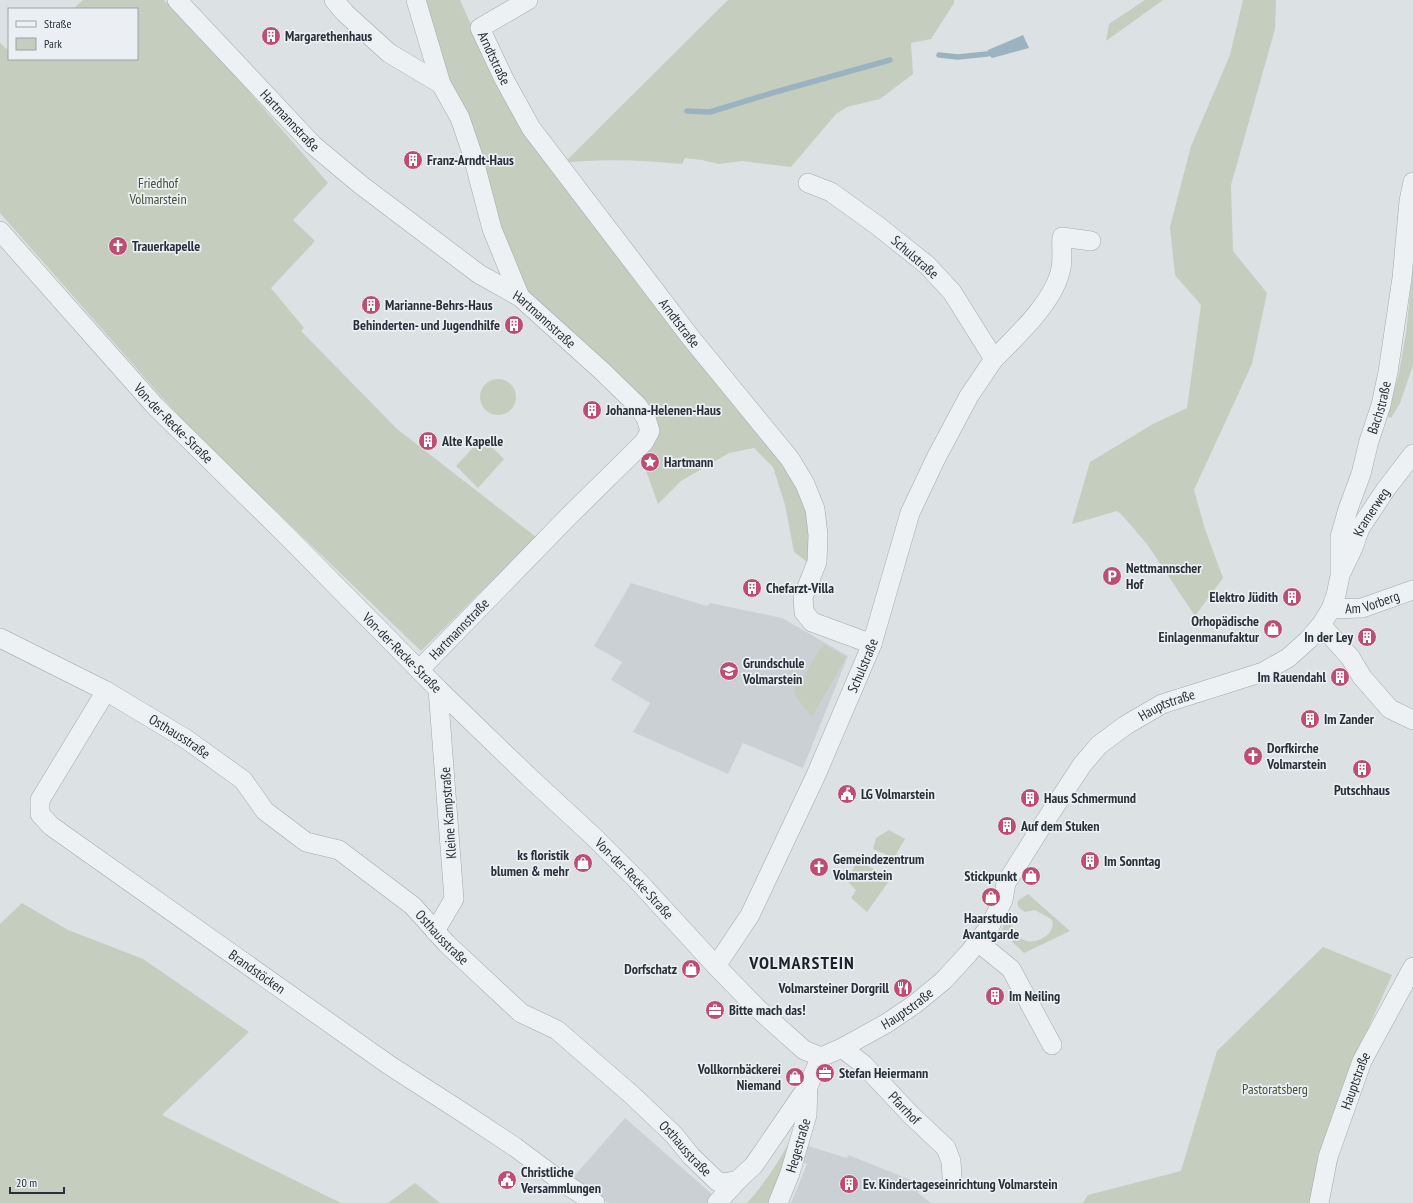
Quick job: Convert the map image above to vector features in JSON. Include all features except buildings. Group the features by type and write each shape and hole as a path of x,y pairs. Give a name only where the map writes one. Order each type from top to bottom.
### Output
{"street":[{"name":"Hartmannstraße","path":"177,0 313,145 361,185 479,274 520,297 602,371 637,405 646,418 650,431 644,442 567,518 419,670"},
{"path":"334,0 345,13 389,53 440,84"},
{"path":"416,0 440,84 460,118 472,153 492,229 520,297"},
{"name":"Arndtstraße","path":"528,0 480,28 504,79 531,128 691,338 790,460 805,484 815,509 818,535 817,562 803,598 804,612 812,622 872,644"},
{"name":"Bachstraße","path":"1326,617 1336,595 1340,576 1340,537 1348,509 1361,474 1369,441 1381,405 1388,372 1402,278 1409,201 1413,182"},
{"name":"Schulstraße","path":"808,183 831,192 878,226 927,265 952,292 994,359"},
{"name":"Von-der-Recke-Straße","path":"0,231 155,406 293,542 438,689 594,837 638,881 756,1007 804,1050 821,1056"},
{"name":"Schulstraße","path":"716,966 750,915 816,776 872,644 910,513 936,458 969,396 994,359 1035,316 1054,289 1061,268 1062,236 1091,241"},
{"name":"Kramerweg","path":"1340,576 1353,548 1360,528 1386,489 1413,454"},
{"name":"Am Vorberg","path":"1326,617 1362,608 1413,590"},
{"path":"1326,617 1362,677 1390,709 1413,720"},
{"name":"Hauptstraße","path":"821,1056 842,1048 887,1023 915,1004 943,981 978,942 990,926 1003,900 1006,883 1082,765 1099,745 1126,725 1162,704 1263,672 1288,658 1308,640 1326,617"},
{"name":"Osthausstraße","path":"0,638 106,691 186,739 243,780 265,811 306,842 339,850 414,906 447,944 521,1013 558,1030 632,1095 674,1135 691,1156 718,1182 725,1183 738,1180"},
{"name":"Kleine Kampstraße","path":"435,931 454,899 438,689"},
{"name":"Brandstöcken","path":"106,691 40,800 40,814 51,826 389,1066 482,1125 515,1147 562,1182 595,1203"},
{"path":"978,942 1011,969 1052,1045"},
{"name":"Hauptstraße","path":"1319,1203 1328,1157 1362,1061 1413,966"},
{"name":"Pfarrhof","path":"842,1048 863,1064 911,1115 946,1148 951,1161 952,1177"},
{"path":"717,1203 754,1165 808,1086 821,1056"},
{"name":"Hegestraße","path":"778,1203 790,1173 806,1116 808,1086"}],"shaded area":[{"name":"Grundschule Volmarstein","path":"631,583 707,606 710,603 782,618 848,656 803,768 743,743 728,774 633,732 650,703 611,680 622,662 594,646"},
{"path":"625,1118 714,1196 707,1203 609,1203 571,1180"},
{"path":"805,1145 847,1158 848,1155 921,1184 918,1193 931,1203 791,1203 807,1164 801,1161"}],"green space":[{"name":"Friedhof Volmarstein","path":"83,0 164,0 208,44 328,183 293,220 315,241 271,288 304,328 301,331 397,429 536,537 421,651 191,429 0,213 0,43 7,49 8,48 8,60 138,60 138,8 74,8"},
{"path":"421,0 460,0 495,79 795,482 808,511 810,532 807,562 794,552 785,505 773,467 754,448 729,453 681,481 658,504 640,454 659,428 633,390 534,301 518,274 444,69"},
{"path":"728,0 954,0 954,3 931,39 911,43 913,74 880,99 847,107 836,114 791,167 742,161 719,164 685,158 682,164 626,160 570,162 567,160"},
{"path":"1145,0 1163,0 1106,41 1109,24"},
{"path":"1243,0 1276,0 1275,29 1231,185 1233,251 1267,293 1252,364 1194,490 1205,529 1223,578 1195,616 1147,544 1117,511 1072,524 1090,462 1153,424 1187,408 1201,305 1175,275 1170,227 1191,146 1230,55"},
{"path":"1413,268 1413,365 1400,403 1391,418 1387,416 1399,373 1406,333"},
{"path":"502,379 511,384 515,390 515,404 511,410 502,415 494,415 485,410 481,404 480,393 485,384 491,380"},
{"path":"482,438 504,459 478,488 456,466"},
{"path":"823,644 846,657 812,717 796,697 794,689 799,679 803,677"},
{"path":"889,830 905,839 894,858 873,849 876,838"},
{"path":"857,859 888,878 889,881 867,912 851,898 856,890 848,882"},
{"path":"1028,894 1070,931 1024,953 1001,931 1004,925 1011,923 1019,937 1027,941 1031,941 1038,940 1048,935 1053,923 1051,919 1035,910 1025,912 1019,908 1017,903"},
{"path":"22,903 68,930 143,959 249,1032 162,1115 341,1203 0,1203 0,924"},
{"name":"Pastoratsberg","path":"1323,947 1392,975 1362,1042 1322,1154 1312,1203 1083,1203 1088,1195 1181,1171 1217,1051"},
{"path":"791,1139 772,1203 747,1203 771,1172"},
{"path":"415,1183 440,1203 388,1203"}],"water":[{"path":"1023,35 1029,48 992,58 987,54 988,50"}],"waterway":[{"path":"939,55 958,57 987,54"},
{"path":"687,111 710,112 890,60"}],"place":[{"name":"Margarethenhaus","path":"271,36"},
{"name":"Franz-Arndt-Haus","path":"413,160"},
{"name":"Trauerkapelle","path":"118,246"},
{"name":"Marianne-Behrs-Haus","path":"371,305"},
{"name":"Behinderten- und Jugendhilfe","path":"514,325"},
{"name":"Johanna-Helenen-Haus","path":"592,410"},
{"name":"Alte Kapelle","path":"428,441"},
{"name":"Hartmann","path":"650,462"},
{"name":"Nettmannscher Hof","path":"1112,576"},
{"name":"Chefarzt-Villa","path":"752,588"},
{"name":"Elektro Jüdith","path":"1292,597"},
{"name":"Orhopädische Einlagenmanufaktur","path":"1273,629"},
{"name":"In der Ley","path":"1367,637"},
{"name":"Grundschule Volmarstein","path":"729,671"},
{"name":"Im Rauendahl","path":"1340,677"},
{"name":"Im Zander","path":"1310,719"},
{"name":"Dorfkirche Volmarstein","path":"1253,756"},
{"name":"Putschhaus","path":"1362,769"},
{"name":"LG Volmarstein","path":"847,794"},
{"name":"Haus Schmermund","path":"1030,798"},
{"name":"Auf dem Stuken","path":"1007,826"},
{"name":"Im Sonntag","path":"1090,861"},
{"name":"ks floristik blumen & mehr","path":"583,863"},
{"name":"Gemeindezentrum Volmarstein","path":"819,867"},
{"name":"Stickpunkt","path":"1031,876"},
{"name":"Haarstudio Avantgarde","path":"991,897"},
{"name":"Dorfschatz","path":"691,969"},
{"name":"Volmarsteiner Dorgrill","path":"903,988"},
{"name":"Im Neiling","path":"995,996"},
{"name":"Bitte mach das!","path":"715,1010"},
{"name":"Stefan Heiermann","path":"825,1073"},
{"name":"Vollkornbäckerei Niemand","path":"795,1077"},
{"name":"Christliche Versammlungen","path":"507,1180"},
{"name":"Ev. Kindertageseinrichtung Volmarstein","path":"849,1184"}],"district":[{"name":"VOLMARSTEIN","path":"802,962"}]}
